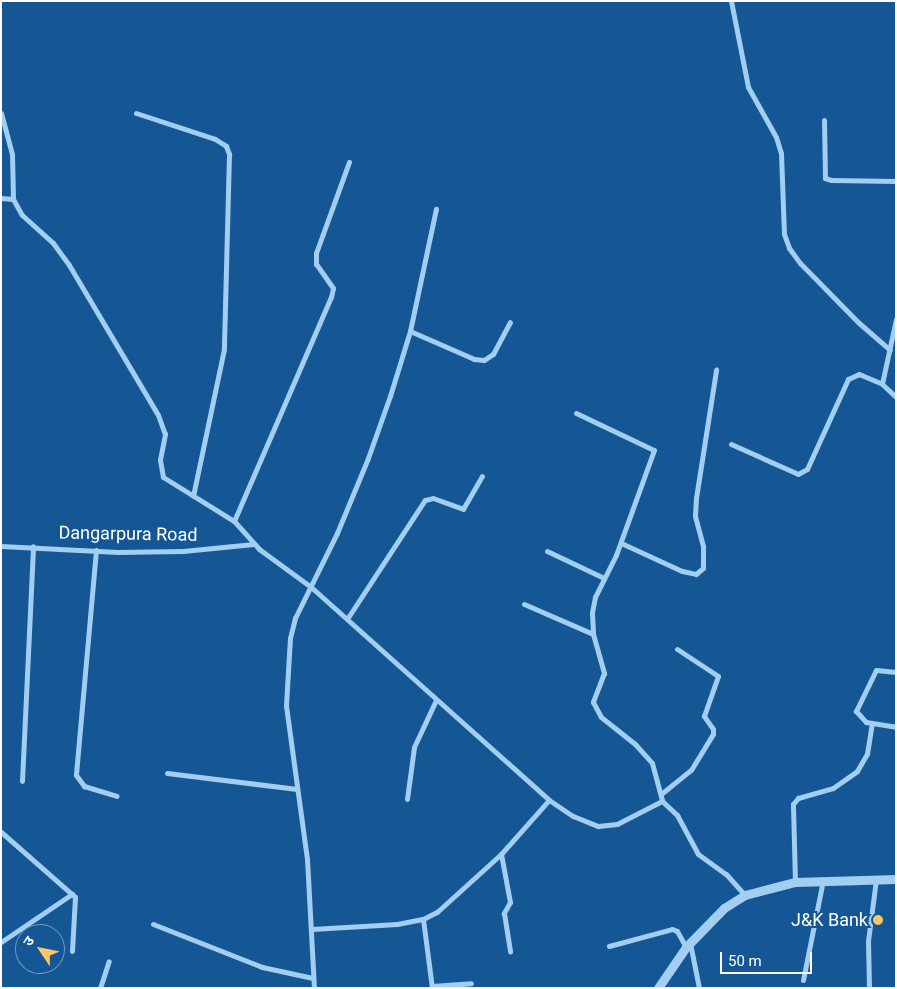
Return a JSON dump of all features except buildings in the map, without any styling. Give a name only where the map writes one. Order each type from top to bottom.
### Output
[{"type":"street","points":[[731,1],[748,87],[776,137],[781,153],[784,234],[789,248],[800,263],[859,323],[890,350]]},
{"type":"street","points":[[1,113],[12,154],[13,198],[22,215],[53,244],[68,265],[158,415],[164,434],[160,460],[163,477],[234,521],[254,544],[311,587],[549,800],[573,816],[598,826],[617,824],[662,801]]},
{"type":"street","points":[[136,113],[215,139],[226,146],[229,154],[224,349],[193,496]]},
{"type":"street","points":[[824,120],[825,178],[832,180],[896,181]]},
{"type":"street","points":[[234,521],[331,297],[333,288],[316,264],[316,253],[349,162]]},
{"type":"street","points":[[1,198],[13,198]]},
{"type":"street","points":[[314,988],[312,929],[286,705],[286,662],[295,618],[311,587],[368,458],[410,331],[436,208]]},
{"type":"street","points":[[882,384],[896,319]]},
{"type":"street","points":[[410,331],[474,359],[484,360],[493,354],[510,322]]},
{"type":"street","points":[[621,543],[682,571],[696,574],[703,568],[704,546],[695,516],[696,498],[716,370]]},
{"type":"street","points":[[731,444],[794,474],[803,472],[848,379],[860,374],[882,384],[896,397]]},
{"type":"street","points":[[576,413],[654,450],[621,543],[604,578],[592,613],[593,634],[604,673],[593,702],[594,709],[645,753],[652,763],[662,801],[677,815],[698,854],[726,874],[746,895]]},
{"type":"street","points":[[347,619],[425,500],[433,498],[464,509],[482,476]]},
{"type":"street","name":"Dangarpura Road","points":[[1,546],[183,551],[254,544]]},
{"type":"street","points":[[22,781],[32,546]]},
{"type":"street","points":[[96,550],[76,775],[84,786],[116,796]]},
{"type":"street","points":[[547,551],[604,578]]},
{"type":"street","points":[[524,604],[593,634]]},
{"type":"street","points":[[661,794],[691,770],[713,734],[713,729],[704,716],[718,676],[677,649]]},
{"type":"street","points":[[896,672],[876,670],[858,706],[858,716],[872,724],[896,727]]},
{"type":"street","points":[[407,799],[414,746],[436,700]]},
{"type":"street","points":[[795,882],[793,804],[798,798],[833,788],[857,772],[867,754],[872,724]]},
{"type":"street","points":[[167,773],[297,789]]},
{"type":"street","points":[[312,929],[397,924],[423,919],[437,912],[502,854],[549,800]]},
{"type":"street","points":[[1,832],[72,894],[76,908],[72,951]]},
{"type":"street","points":[[502,854],[510,902],[504,913],[510,952]]},
{"type":"street","points":[[869,988],[868,941],[876,879]]},
{"type":"street","points":[[658,988],[688,945],[724,908],[746,895],[795,882],[896,879]]},
{"type":"street","points":[[803,980],[823,880]]},
{"type":"street","points":[[1,942],[72,894]]},
{"type":"street","points":[[423,919],[432,987],[471,983]]},
{"type":"street","points":[[153,924],[262,967],[313,978]]},
{"type":"street","points":[[609,946],[672,929],[677,931],[688,945],[700,988]]},
{"type":"street","points":[[100,988],[109,961]]},
{"type":"place","name":"J&K Bank","points":[[878,920]]}]
